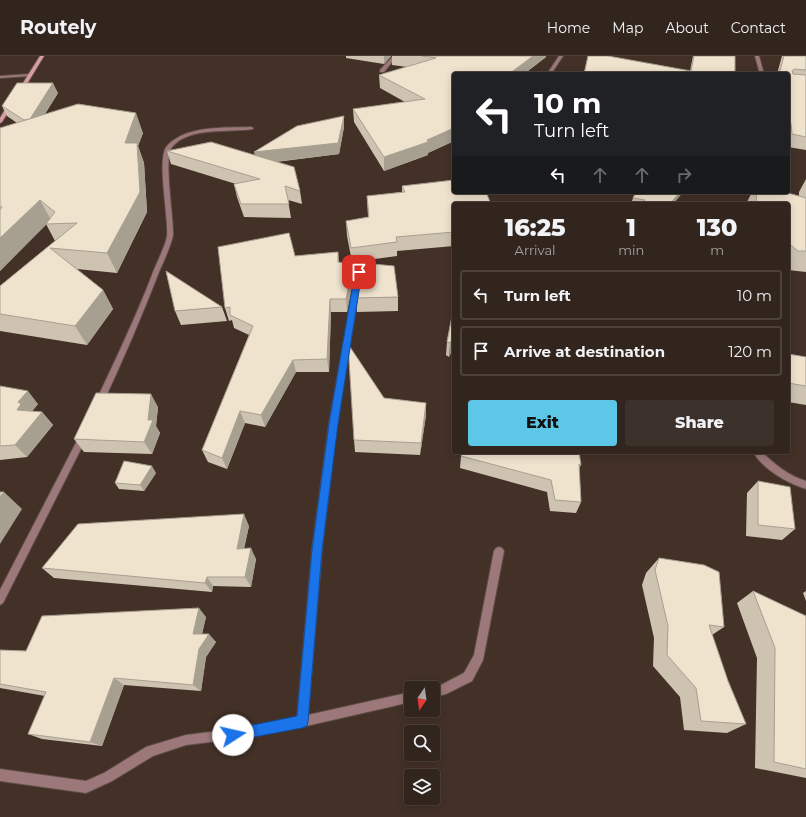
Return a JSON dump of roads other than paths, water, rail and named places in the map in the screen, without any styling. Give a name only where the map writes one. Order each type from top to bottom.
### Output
[{"type":"street","points":[[17,95],[42,56]]},
{"type":"street","points":[[382,71],[395,56]]},
{"type":"street","points":[[550,72],[561,56]]},
{"type":"street","points":[[757,56],[761,72]]},
{"type":"street","points":[[0,76],[29,75]]},
{"type":"street","points":[[0,122],[12,102]]},
{"type":"street","points":[[96,411],[138,319],[170,236],[166,179],[167,152],[169,147],[180,138],[194,132],[251,128]]},
{"type":"street","points":[[302,722],[317,550],[333,424],[359,272]]},
{"type":"street","points":[[0,600],[89,425]]},
{"type":"street","points":[[759,454],[777,470],[794,482],[806,485]]},
{"type":"street","points":[[440,690],[468,677],[479,656],[499,552]]},
{"type":"street","points":[[0,775],[86,787],[108,777],[150,751],[186,740],[243,733],[302,722],[404,699]]}]
